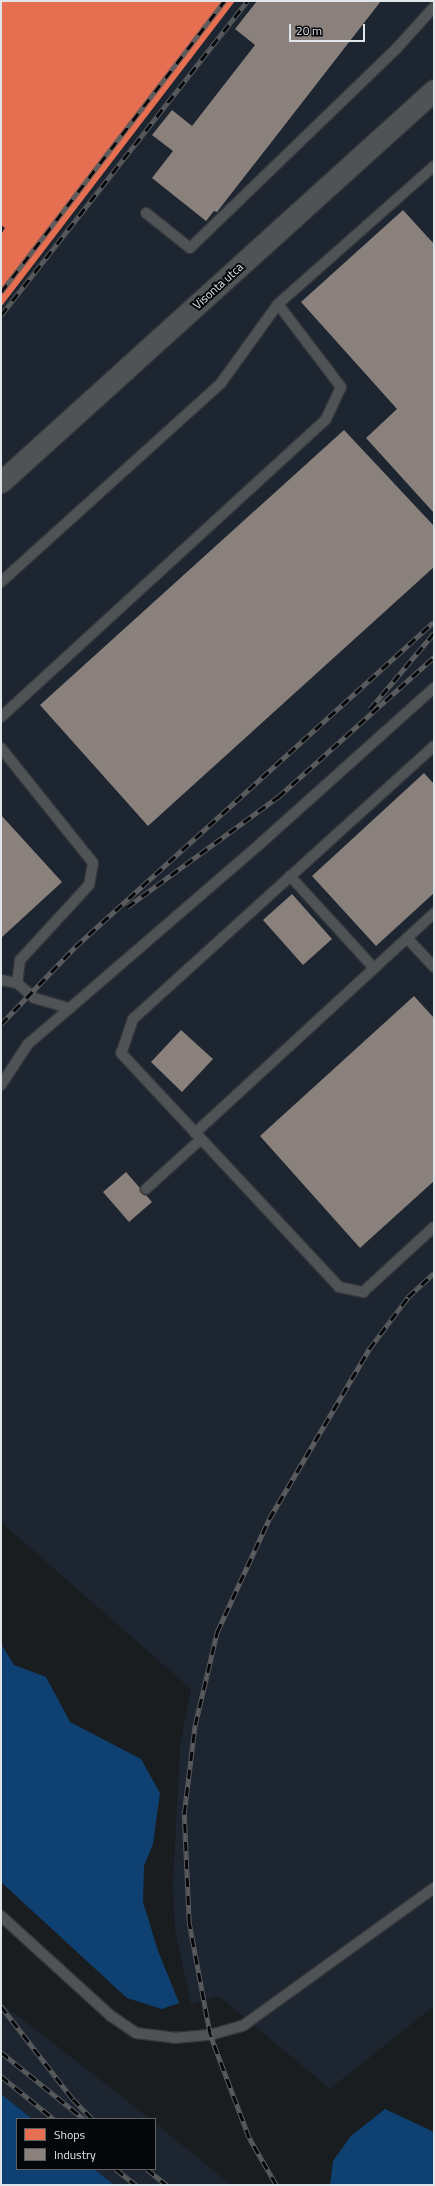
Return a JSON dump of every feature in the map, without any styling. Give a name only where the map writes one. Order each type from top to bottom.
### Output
[{"type":"street","name":"Visonta utca","points":[[1,482],[434,90]]},
{"type":"lane","points":[[146,213],[190,248],[397,48],[434,8]]},
{"type":"lane","points":[[1,582],[221,383],[278,304],[434,166]]},
{"type":"lane","points":[[1,717],[326,419],[341,387],[278,304]]},
{"type":"lane","points":[[1,1085],[28,1044],[260,844],[434,688]]},
{"type":"lane","points":[[1,748],[93,863],[89,885],[20,960],[17,983]]},
{"type":"lane","points":[[433,750],[290,876],[133,1019],[121,1053],[339,1287],[363,1292],[434,1227]]},
{"type":"lane","points":[[290,876],[374,968]]},
{"type":"lane","points":[[146,1189],[198,1136],[374,968],[434,913]]},
{"type":"lane","points":[[407,938],[434,967]]},
{"type":"lane","points":[[1,980],[17,983],[34,998],[70,1008]]},
{"type":"lane","points":[[1,1916],[111,2016],[136,2033],[174,2038],[210,2035],[244,2025],[434,1888]]},
{"type":"shaded area","points":[[1,1],[434,1],[434,2006],[330,2089],[219,1996],[191,2004],[175,1930],[173,1886],[180,1746],[191,1689],[1,1522]]},
{"type":"shaded area","points":[[1,1644],[14,1665],[46,1677],[70,1722],[141,1759],[160,1793],[153,1844],[144,1866],[143,1902],[158,1951],[179,2003],[162,2009],[127,1998],[1,1882]]},
{"type":"shaded area","points":[[1,2003],[149,2118],[31,2118],[1,2094]]},
{"type":"shaded area","points":[[1,2094],[31,2118],[16,2118],[16,2170],[95,2170],[114,2185],[1,2185]]},
{"type":"shaded area","points":[[385,2109],[434,2132],[434,2185],[330,2185],[333,2161],[351,2136]]},
{"type":"shaded area","points":[[156,2124],[231,2185],[114,2185],[95,2170],[156,2170]]},
{"type":"building: Shops","points":[[1,1],[235,1],[1,307],[1,234],[5,228],[1,225]]},
{"type":"building: Industry","points":[[257,1],[381,1],[217,212],[214,211],[206,221],[152,178],[173,151],[152,135],[172,110],[192,126],[255,45],[235,29]]},
{"type":"building: Industry","points":[[403,210],[434,244],[434,513],[366,438],[397,409],[301,302]]},
{"type":"building: Industry","points":[[344,430],[434,526],[434,567],[148,826],[40,705]]},
{"type":"building: Industry","points":[[424,773],[434,784],[434,893],[376,946],[312,876]]},
{"type":"building: Industry","points":[[1,815],[62,882],[1,938]]},
{"type":"building: Industry","points":[[292,894],[332,939],[303,965],[263,920]]},
{"type":"building: Industry","points":[[414,996],[434,1018],[434,1181],[360,1248],[260,1136]]},
{"type":"building: Industry","points":[[181,1030],[213,1059],[182,1092],[151,1062]]},
{"type":"building: Industry","points":[[126,1172],[152,1202],[129,1222],[103,1192]]},
{"type":"railway","points":[[1,292],[224,1]]},
{"type":"railway","points":[[1,315],[247,1]]},
{"type":"railway","points":[[1,1024],[75,947],[434,622]]},
{"type":"railway","points":[[370,709],[434,633]]},
{"type":"railway","points":[[127,907],[278,797],[434,657]]},
{"type":"railway","points":[[276,2185],[249,2138],[210,2035],[189,1923],[184,1814],[195,1725],[217,1632],[269,1519],[369,1349],[408,1297],[434,1273]]},
{"type":"railway","points":[[1,2006],[73,2099],[91,2118]]},
{"type":"railway","points":[[1,2052],[83,2118]]},
{"type":"railway","points":[[1,2076],[53,2118]]},
{"type":"railway","points":[[117,2170],[136,2185]]},
{"type":"railway","points":[[148,2170],[167,2185]]}]
